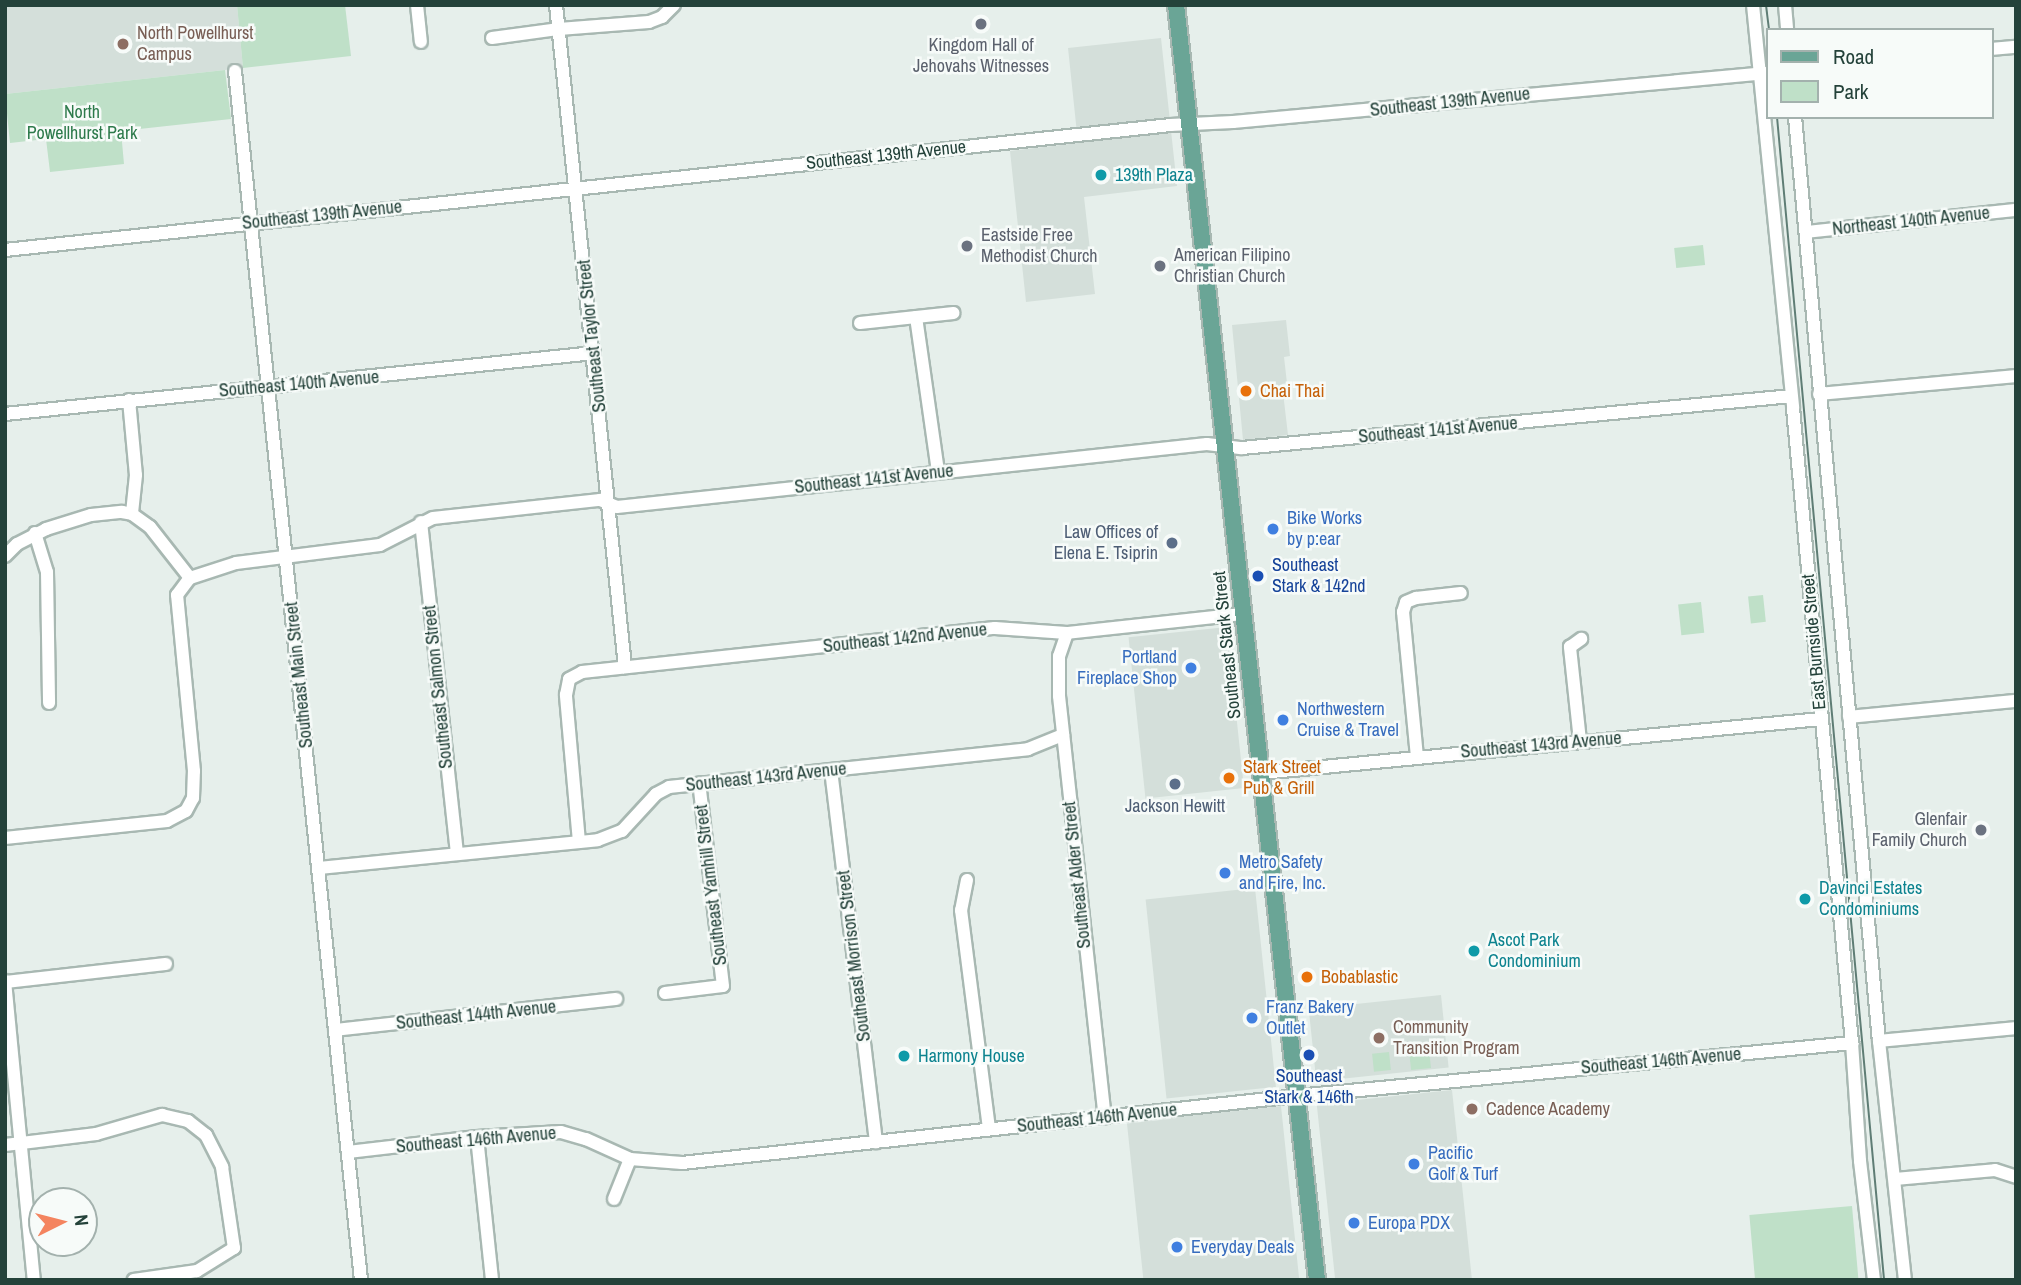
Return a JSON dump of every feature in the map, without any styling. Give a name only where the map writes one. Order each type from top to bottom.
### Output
[{"type":"main road","name":"Southeast Stark Street","points":[[1176,5],[1317,1280]]},
{"type":"street","points":[[417,5],[421,42]]},
{"type":"street","name":"Southeast Taylor Street","points":[[556,5],[625,667]]},
{"type":"street","points":[[492,38],[559,29],[649,22],[662,17],[674,5]]},
{"type":"street","name":"East Burnside Street","points":[[1752,5],[1766,106]]},
{"type":"street","points":[[1785,5],[1787,28]]},
{"type":"street","points":[[1993,50],[2016,47]]},
{"type":"street","name":"Southeast Main Street","points":[[235,71],[361,1280]]},
{"type":"street","name":"Southeast 139th Avenue","points":[[5,250],[576,187],[1189,124],[1763,73]]},
{"type":"street","name":"East Burnside Street","points":[[1767,119],[1852,1043],[1860,1161],[1874,1280]]},
{"type":"street","name":"East Burnside Street","points":[[1795,119],[1879,1041],[1905,1280]]},
{"type":"street","name":"Northeast 140th Avenue","points":[[1806,232],[2016,210]]},
{"type":"street","points":[[860,323],[953,313]]},
{"type":"street","points":[[916,317],[938,472]]},
{"type":"street","name":"Southeast 140th Avenue","points":[[5,414],[594,353]]},
{"type":"street","points":[[1819,394],[2016,376]]},
{"type":"street","name":"Southeast 141st Avenue","points":[[190,578],[236,563],[380,545],[433,518],[600,500],[609,504],[631,505],[1207,444],[1242,448],[1792,396]]},
{"type":"street","points":[[129,400],[136,475],[132,514]]},
{"type":"street","points":[[5,556],[17,544],[35,534],[91,515],[110,512],[132,514],[150,527],[190,578],[177,595],[176,607],[194,790],[191,805],[174,819],[5,838]]},
{"type":"street","name":"Southeast Salmon Street","points":[[421,523],[457,852]]},
{"type":"street","points":[[35,534],[47,572],[49,703]]},
{"type":"street","points":[[1417,757],[1403,612],[1406,602],[1461,593]]},
{"type":"street","name":"Southeast 142nd Avenue","points":[[579,842],[566,695],[569,679],[582,672],[995,628],[1067,633],[1243,614]]},
{"type":"street","name":"Southeast Alder Street","points":[[1067,633],[1057,675],[1105,1117]]},
{"type":"street","points":[[1580,741],[1570,647],[1581,639]]},
{"type":"street","points":[[1849,717],[2016,701]]},
{"type":"street","name":"Southeast 143rd Avenue","points":[[1261,773],[1821,719]]},
{"type":"street","name":"Southeast 143rd Avenue","points":[[319,868],[612,837],[633,821],[656,794],[668,788],[1028,749],[1063,736]]},
{"type":"street","name":"Southeast Morrison Street","points":[[831,769],[876,1142]]},
{"type":"street","name":"Southeast Yamhill Street","points":[[665,993],[723,986],[699,783]]},
{"type":"street","points":[[967,880],[961,910],[989,1129]]},
{"type":"street","points":[[34,1280],[5,981],[166,964]]},
{"type":"street","name":"Southeast 144th Avenue","points":[[335,1030],[617,999]]},
{"type":"street","points":[[1879,1041],[2016,1028]]},
{"type":"street","name":"Southeast 146th Avenue","points":[[348,1152],[477,1137],[561,1132],[586,1139],[630,1159],[682,1163],[1297,1096],[1852,1043]]},
{"type":"street","points":[[5,1145],[96,1134],[162,1115],[188,1121],[206,1135],[222,1167],[234,1248],[197,1271],[167,1278],[134,1280]]},
{"type":"street","points":[[477,1137],[492,1280]]},
{"type":"street","points":[[614,1199],[630,1159]]},
{"type":"street","points":[[1895,1179],[1994,1170],[2016,1177]]},
{"type":"shaded area","name":"North Powellhurst Campus","points":[[5,5],[237,5],[243,68],[5,94]]},
{"type":"shaded area","points":[[1161,38],[1177,186],[1084,197],[1095,294],[1026,302],[1010,151],[1078,143],[1068,48]]},
{"type":"shaded area","points":[[1286,320],[1290,356],[1284,357],[1287,383],[1282,384],[1288,435],[1243,440],[1232,325]]},
{"type":"shaded area","points":[[1227,627],[1244,788],[1145,798],[1129,637]]},
{"type":"shaded area","points":[[1255,888],[1276,1087],[1167,1098],[1146,899]]},
{"type":"shaded area","name":"Community Transition Program","points":[[1441,995],[1449,1068],[1316,1082],[1309,1009]]},
{"type":"shaded area","points":[[1452,1090],[1472,1280],[1335,1280],[1317,1104]]},
{"type":"shaded area","points":[[1281,1106],[1299,1280],[1143,1280],[1127,1122]]},
{"type":"green space","points":[[237,5],[345,5],[351,56],[243,68]]},
{"type":"green space","name":"North Powellhurst Park","points":[[225,70],[231,119],[121,131],[124,164],[50,172],[46,139],[10,143],[5,94]]},
{"type":"green space","points":[[1703,245],[1705,265],[1676,268],[1674,248]]},
{"type":"green space","points":[[1763,595],[1766,622],[1751,623],[1748,597]]},
{"type":"green space","points":[[1701,602],[1704,633],[1681,635],[1678,604]]},
{"type":"green space","points":[[1429,1049],[1431,1068],[1411,1070],[1409,1051]]},
{"type":"green space","points":[[1389,1052],[1391,1070],[1374,1072],[1372,1054]]},
{"type":"green space","points":[[1852,1206],[1858,1280],[1755,1280],[1749,1215]]},
{"type":"tram line","points":[[1766,5],[1769,28]]},
{"type":"tram line","points":[[1777,119],[1884,1280]]},
{"type":"place","name":"Kingdom Hall of Jehovahs Witnesses","points":[[981,24]]},
{"type":"place","name":"North Powellhurst Campus","points":[[123,44]]},
{"type":"place","name":"139th Plaza","points":[[1101,175]]},
{"type":"place","name":"Eastside Free Methodist Church","points":[[967,246]]},
{"type":"place","name":"American Filipino Christian Church","points":[[1160,266]]},
{"type":"place","name":"Chai Thai","points":[[1246,391]]},
{"type":"place","name":"Bike Works by p:ear","points":[[1273,529]]},
{"type":"place","name":"Law Offices of Elena E. Tsiprin","points":[[1172,543]]},
{"type":"place","name":"Southeast Stark & 142nd","points":[[1258,576]]},
{"type":"place","name":"Portland Fireplace Shop","points":[[1191,668]]},
{"type":"place","name":"Northwestern Cruise & Travel","points":[[1283,720]]},
{"type":"place","name":"Stark Street Pub & Grill","points":[[1229,778]]},
{"type":"place","name":"Jackson Hewitt","points":[[1175,784]]},
{"type":"place","name":"Glenfair Family Church","points":[[1981,830]]},
{"type":"place","name":"Metro Safety and Fire, Inc.","points":[[1225,873]]},
{"type":"place","name":"Davinci Estates Condominiums","points":[[1805,899]]},
{"type":"place","name":"Ascot Park Condominium","points":[[1474,951]]},
{"type":"place","name":"Bobablastic","points":[[1307,977]]},
{"type":"place","name":"Franz Bakery Outlet","points":[[1252,1018]]},
{"type":"place","name":"Community Transition Program","points":[[1379,1038]]},
{"type":"place","name":"Southeast Stark & 146th","points":[[1309,1055]]},
{"type":"place","name":"Harmony House","points":[[904,1056]]},
{"type":"place","name":"Cadence Academy","points":[[1472,1109]]},
{"type":"place","name":"Pacific Golf & Turf","points":[[1414,1164]]},
{"type":"place","name":"Europa PDX","points":[[1354,1223]]},
{"type":"place","name":"Everyday Deals","points":[[1177,1247]]}]
